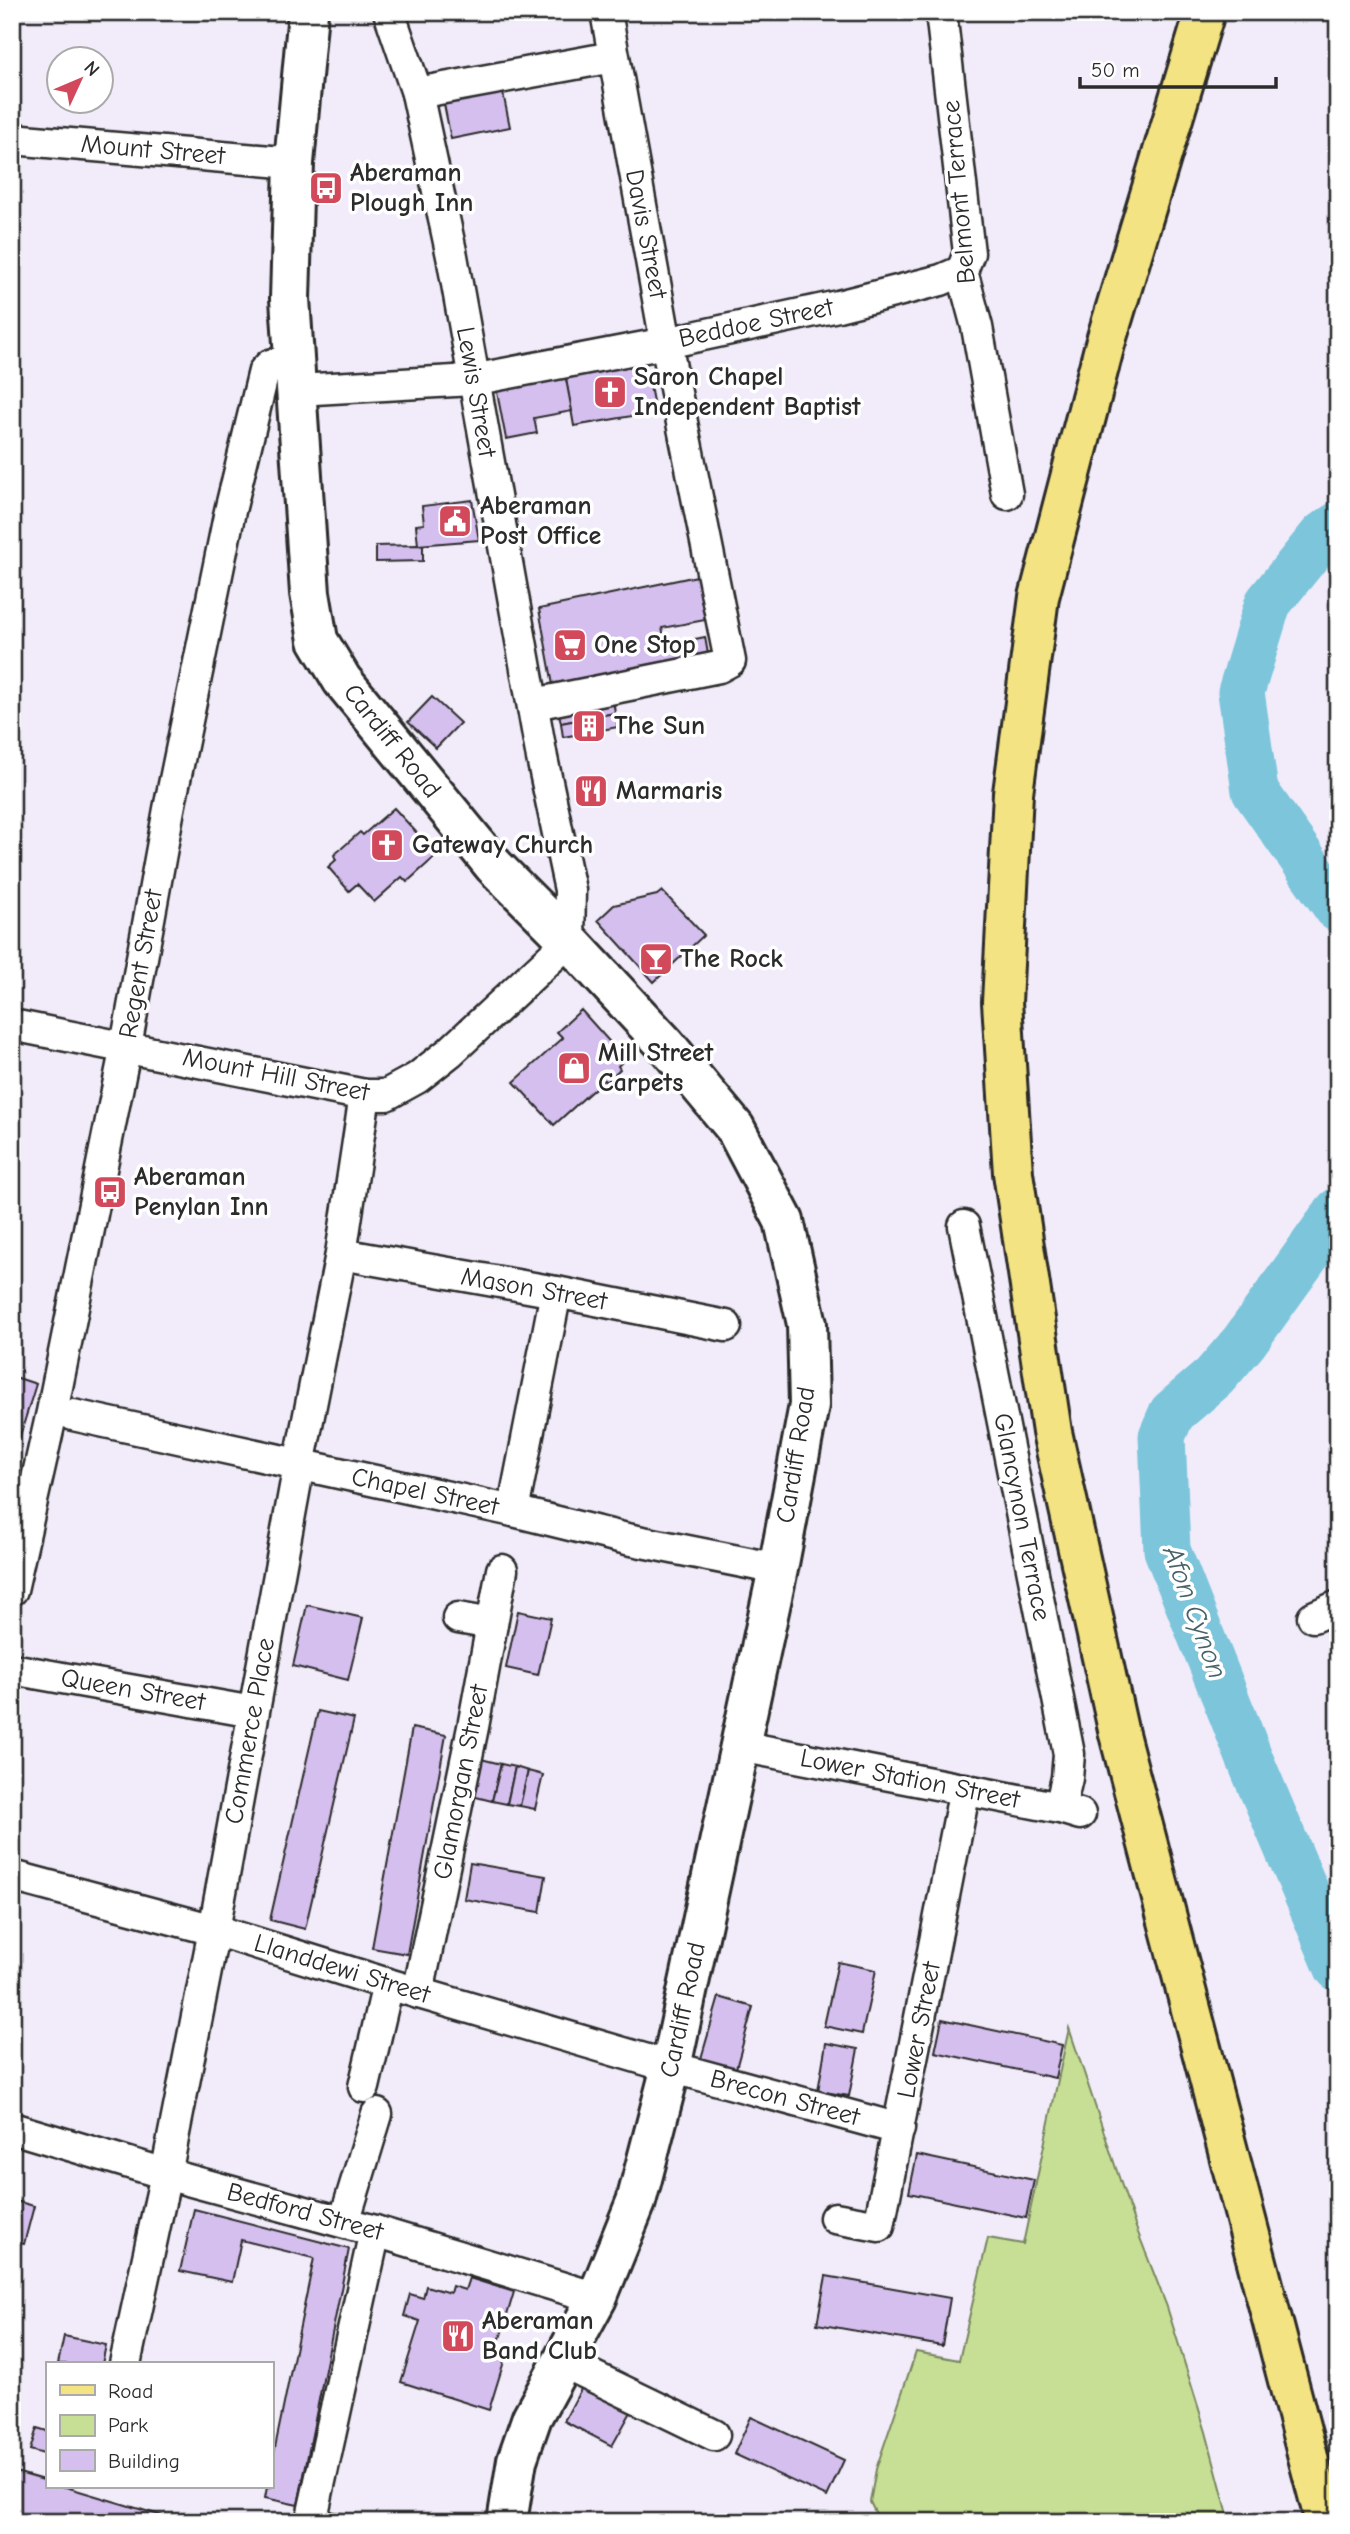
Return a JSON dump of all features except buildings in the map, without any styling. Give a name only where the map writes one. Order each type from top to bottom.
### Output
[{"type":"main road","name":"Cardiff Road","points":[[307,12],[294,163],[290,299],[310,593],[318,640],[342,680],[494,866],[569,941],[666,1045],[735,1128],[784,1221],[807,1324],[810,1405],[778,1569],[671,2067],[636,2202],[597,2298],[532,2417],[517,2460],[507,2522]]},
{"type":"main road","points":[[1205,12],[1105,344],[1039,597],[1013,793],[1002,1002],[1013,1173],[1052,1432],[1119,1734],[1325,2522]]},
{"type":"street","name":"Lewis Street","points":[[389,12],[417,93],[452,256],[472,380],[542,758],[570,890],[569,941]]},
{"type":"street","name":"Davis Street","points":[[534,704],[719,667],[730,661],[666,343],[606,12]]},
{"type":"street","name":"Belmont Terrace","points":[[941,12],[969,253],[962,271],[977,327],[1007,494]]},
{"type":"street","points":[[417,93],[613,57]]},
{"type":"street","name":"Mount Street","points":[[12,139],[294,163]]},
{"type":"street","name":"Beddoe Street","points":[[296,375],[472,380],[666,343],[838,306],[941,280],[962,271]]},
{"type":"street","name":"Regent Street","points":[[12,1590],[52,1412],[126,1046],[169,809],[230,511],[264,371],[270,365],[296,375]]},
{"type":"street","name":"Mount Hill Street","points":[[12,1025],[365,1095],[386,1095],[450,1052],[569,941]]},
{"type":"street","name":"Commerce Place","points":[[125,2362],[214,1930],[299,1465],[341,1254],[365,1095]]},
{"type":"street","name":"Glancynon Terrace","points":[[964,1226],[1069,1754],[1067,1778],[1070,1811]]},
{"type":"street","name":"Mason Street","points":[[341,1254],[556,1292],[726,1326]]},
{"type":"street","points":[[513,1511],[556,1292]]},
{"type":"street","name":"Chapel Street","points":[[73,1415],[513,1511],[627,1539],[778,1569]]},
{"type":"street","name":"Glamorgan Street","points":[[418,1993],[502,1570]]},
{"type":"street","points":[[458,1618],[492,1624]]},
{"type":"street","name":"Queen Street","points":[[12,1669],[253,1712]]},
{"type":"street","name":"Lower Station Street","points":[[740,1746],[1070,1811]]},
{"type":"street","name":"Lower Street","points":[[835,2218],[879,2226],[965,1789]]},
{"type":"street","name":"Llanddewi Street","points":[[12,1876],[214,1930],[671,2067]]},
{"type":"street","points":[[364,2087],[388,1984]]},
{"type":"street","name":"Brecon Street","points":[[671,2067],[899,2129]]},
{"type":"street","points":[[344,2222],[377,2114]]},
{"type":"street","name":"Bedford Street","points":[[12,2128],[166,2174],[375,2231],[597,2298]]},
{"type":"street","points":[[311,2522],[375,2231]]},
{"type":"street","points":[[561,2361],[714,2435]]},
{"type":"green space","points":[[1069,2028],[1135,2225],[1167,2307],[1206,2432],[1230,2522],[880,2522],[870,2502],[876,2469],[916,2352],[959,2360],[988,2238],[1023,2244]]},
{"type":"waterway","name":"Afon Cynon","points":[[1338,525],[1323,535],[1268,603],[1241,692],[1255,791],[1338,909]]},
{"type":"waterway","name":"Afon Cynon","points":[[1338,1211],[1244,1342],[1214,1377],[1172,1413],[1162,1436],[1167,1550],[1253,1767],[1338,1968]]},
{"type":"place","name":"Aberaman Plough Inn","points":[[326,188]]},
{"type":"place","name":"Saron Chapel Independent Baptist","points":[[610,392]]},
{"type":"place","name":"Aberaman Post Office","points":[[455,521]]},
{"type":"place","name":"One Stop","points":[[570,645]]},
{"type":"place","name":"The Sun","points":[[589,726]]},
{"type":"place","name":"Marmaris","points":[[591,791]]},
{"type":"place","name":"Gateway Church","points":[[387,845]]},
{"type":"place","name":"The Rock","points":[[656,959]]},
{"type":"place","name":"Mill Street Carpets","points":[[574,1068]]},
{"type":"place","name":"Aberaman Penylan Inn","points":[[110,1192]]},
{"type":"place","name":"Aberaman Band Club","points":[[458,2336]]}]
